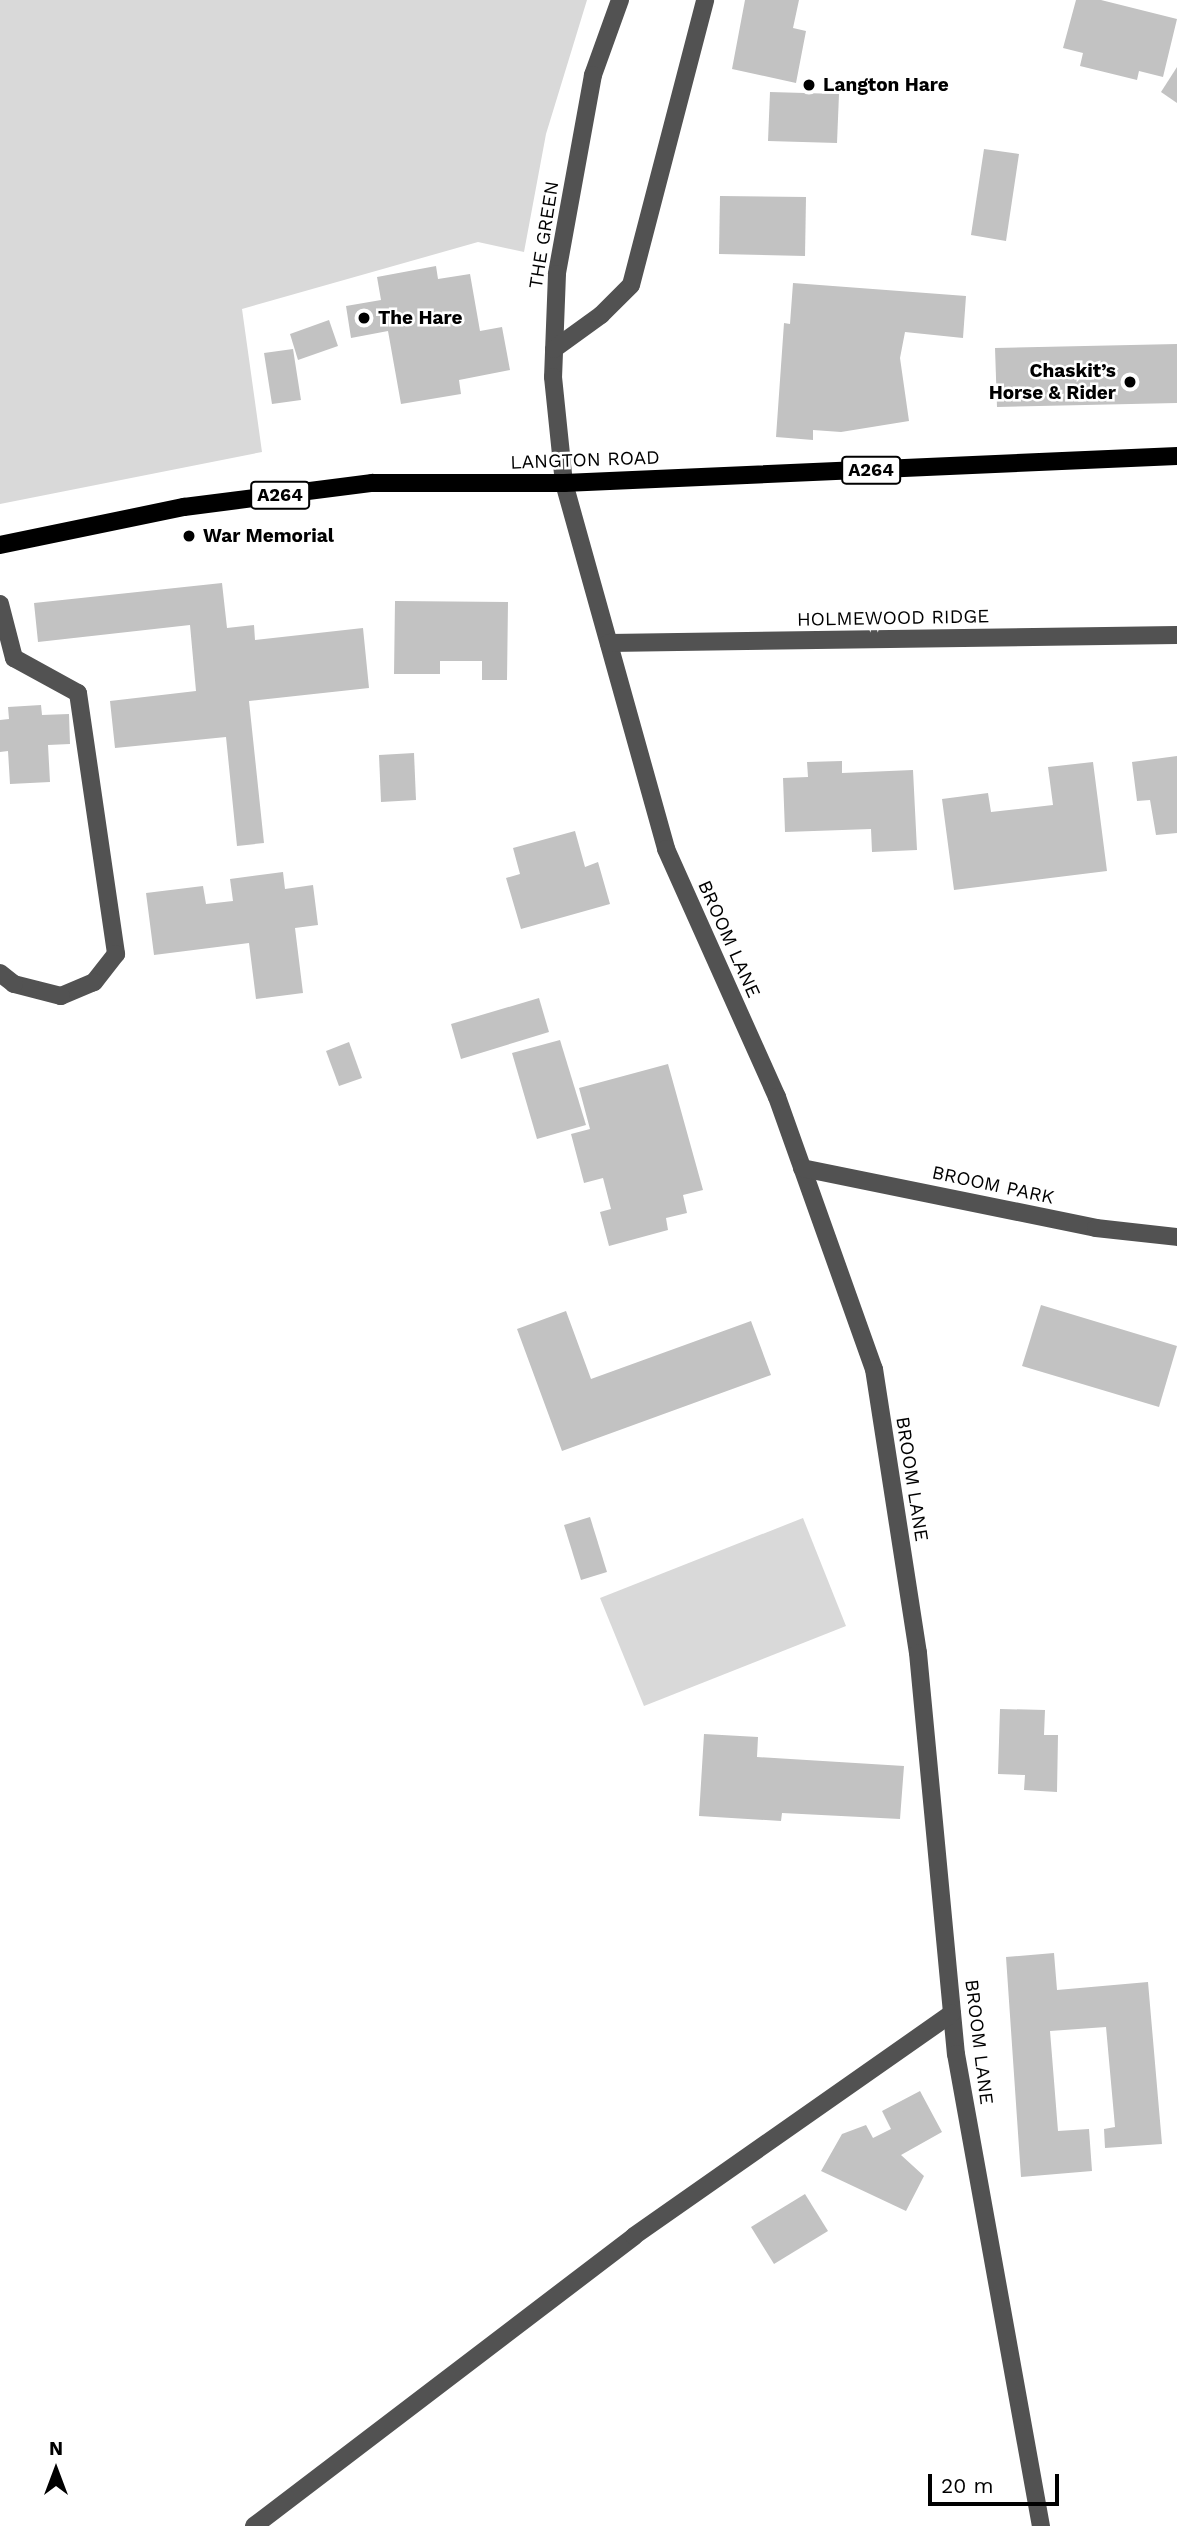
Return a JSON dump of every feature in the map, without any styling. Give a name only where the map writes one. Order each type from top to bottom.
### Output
[{"type":"main road","name":"LANGTON ROAD","points":[[0,545],[184,507],[372,484],[564,483],[1177,456]]},
{"type":"street","name":"THE GREEN","points":[[564,483],[554,349],[557,274],[593,75],[620,0]]},
{"type":"street","points":[[554,349],[601,315],[631,285],[705,0]]},
{"type":"street","name":"BROOM LANE","points":[[564,483],[666,849],[777,1097],[874,1369],[918,1653],[956,2054],[1041,2526]]},
{"type":"street","points":[[0,604],[14,658],[78,693],[116,954],[94,982],[61,996],[14,984],[0,973]]},
{"type":"street","name":"HOLMEWOOD RIDGE","points":[[609,643],[1177,635]]},
{"type":"street","name":"BROOM PARK","points":[[802,1168],[1096,1228],[1177,1237]]},
{"type":"street","points":[[254,2526],[634,2236],[952,2013]]},
{"type":"shaded area","points":[[0,0],[587,0],[546,134],[524,252],[478,242],[242,309],[262,452],[0,504]]},
{"type":"shaded area","points":[[803,1518],[846,1626],[644,1706],[600,1598]]},
{"type":"building","points":[[745,0],[799,0],[793,28],[806,31],[796,83],[732,69]]},
{"type":"building","points":[[1076,0],[1101,0],[1177,19],[1163,77],[1139,71],[1137,80],[1080,66],[1083,53],[1063,48]]},
{"type":"building","points":[[1177,67],[1177,103],[1161,92]]},
{"type":"building","points":[[770,92],[839,94],[837,143],[768,141]]},
{"type":"building","points":[[984,149],[1019,154],[1006,241],[971,235]]},
{"type":"building","points":[[720,196],[806,197],[805,256],[719,254]]},
{"type":"building","points":[[436,266],[438,279],[470,274],[480,331],[502,327],[510,370],[459,380],[461,394],[401,404],[388,331],[351,338],[346,306],[381,300],[377,277]]},
{"type":"building","points":[[793,283],[966,296],[963,338],[905,332],[900,358],[909,421],[841,432],[813,430],[813,440],[776,437],[784,323],[790,324]]},
{"type":"building","points":[[329,320],[338,346],[298,360],[290,334]]},
{"type":"building","points":[[1177,344],[1177,403],[997,407],[995,348]]},
{"type":"building","points":[[293,349],[301,400],[272,404],[264,353]]},
{"type":"building","points":[[222,583],[227,628],[254,625],[255,640],[363,628],[369,688],[249,701],[264,843],[237,846],[226,737],[115,748],[110,701],[196,691],[190,625],[38,642],[34,603]]},
{"type":"building","points":[[395,601],[508,602],[507,680],[482,680],[482,661],[440,661],[440,674],[394,674]]},
{"type":"building","points":[[41,705],[42,715],[69,714],[70,744],[48,745],[50,782],[10,784],[8,751],[0,752],[0,720],[9,719],[8,707]]},
{"type":"building","points":[[414,753],[416,800],[381,802],[379,755]]},
{"type":"building","points":[[1177,756],[1177,833],[1156,835],[1150,800],[1137,801],[1132,762]]},
{"type":"building","points":[[842,761],[842,773],[913,770],[917,850],[872,852],[871,829],[785,832],[783,778],[808,777],[807,762]]},
{"type":"building","points":[[1093,762],[1107,871],[954,890],[942,799],[988,793],[991,812],[1053,805],[1048,767]]},
{"type":"building","points":[[575,831],[585,867],[598,862],[610,904],[521,929],[506,878],[520,874],[513,848]]},
{"type":"building","points":[[283,872],[285,889],[313,885],[318,925],[295,928],[303,993],[256,999],[249,943],[154,955],[146,893],[203,886],[206,904],[233,901],[230,879]]},
{"type":"building","points":[[539,998],[549,1032],[461,1059],[451,1024]]},
{"type":"building","points":[[560,1040],[586,1125],[537,1139],[512,1053]]},
{"type":"building","points":[[349,1042],[362,1078],[339,1086],[326,1051]]},
{"type":"building","points":[[668,1064],[703,1190],[683,1195],[687,1213],[666,1218],[668,1230],[609,1246],[600,1212],[611,1209],[603,1178],[584,1183],[571,1134],[590,1129],[579,1088]]},
{"type":"building","points":[[1041,1305],[1177,1346],[1159,1407],[1022,1366]]},
{"type":"building","points":[[566,1311],[591,1379],[751,1321],[771,1375],[562,1451],[517,1329]]},
{"type":"building","points":[[590,1517],[607,1572],[581,1580],[564,1525]]},
{"type":"building","points":[[1000,1709],[1045,1710],[1044,1735],[1058,1735],[1057,1792],[1024,1790],[1025,1775],[998,1774]]},
{"type":"building","points":[[704,1734],[758,1737],[757,1757],[904,1766],[900,1819],[782,1813],[781,1821],[699,1816]]},
{"type":"building","points":[[1054,1953],[1057,1990],[1148,1982],[1162,2144],[1105,2148],[1104,2129],[1115,2127],[1106,2027],[1050,2031],[1058,2131],[1089,2129],[1092,2171],[1021,2177],[1006,1957]]},
{"type":"building","points":[[920,2091],[942,2132],[901,2155],[924,2176],[906,2211],[821,2171],[842,2134],[866,2125],[873,2138],[891,2129],[882,2111]]},
{"type":"building","points":[[805,2194],[828,2231],[774,2264],[751,2227]]},
{"type":"place","name":"Langton Hare","points":[[809,85]]},
{"type":"place","name":"The Hare","points":[[364,318]]},
{"type":"place","name":"Chaskit’s Horse & Rider","points":[[1130,382]]},
{"type":"place","name":"War Memorial","points":[[189,536]]}]
